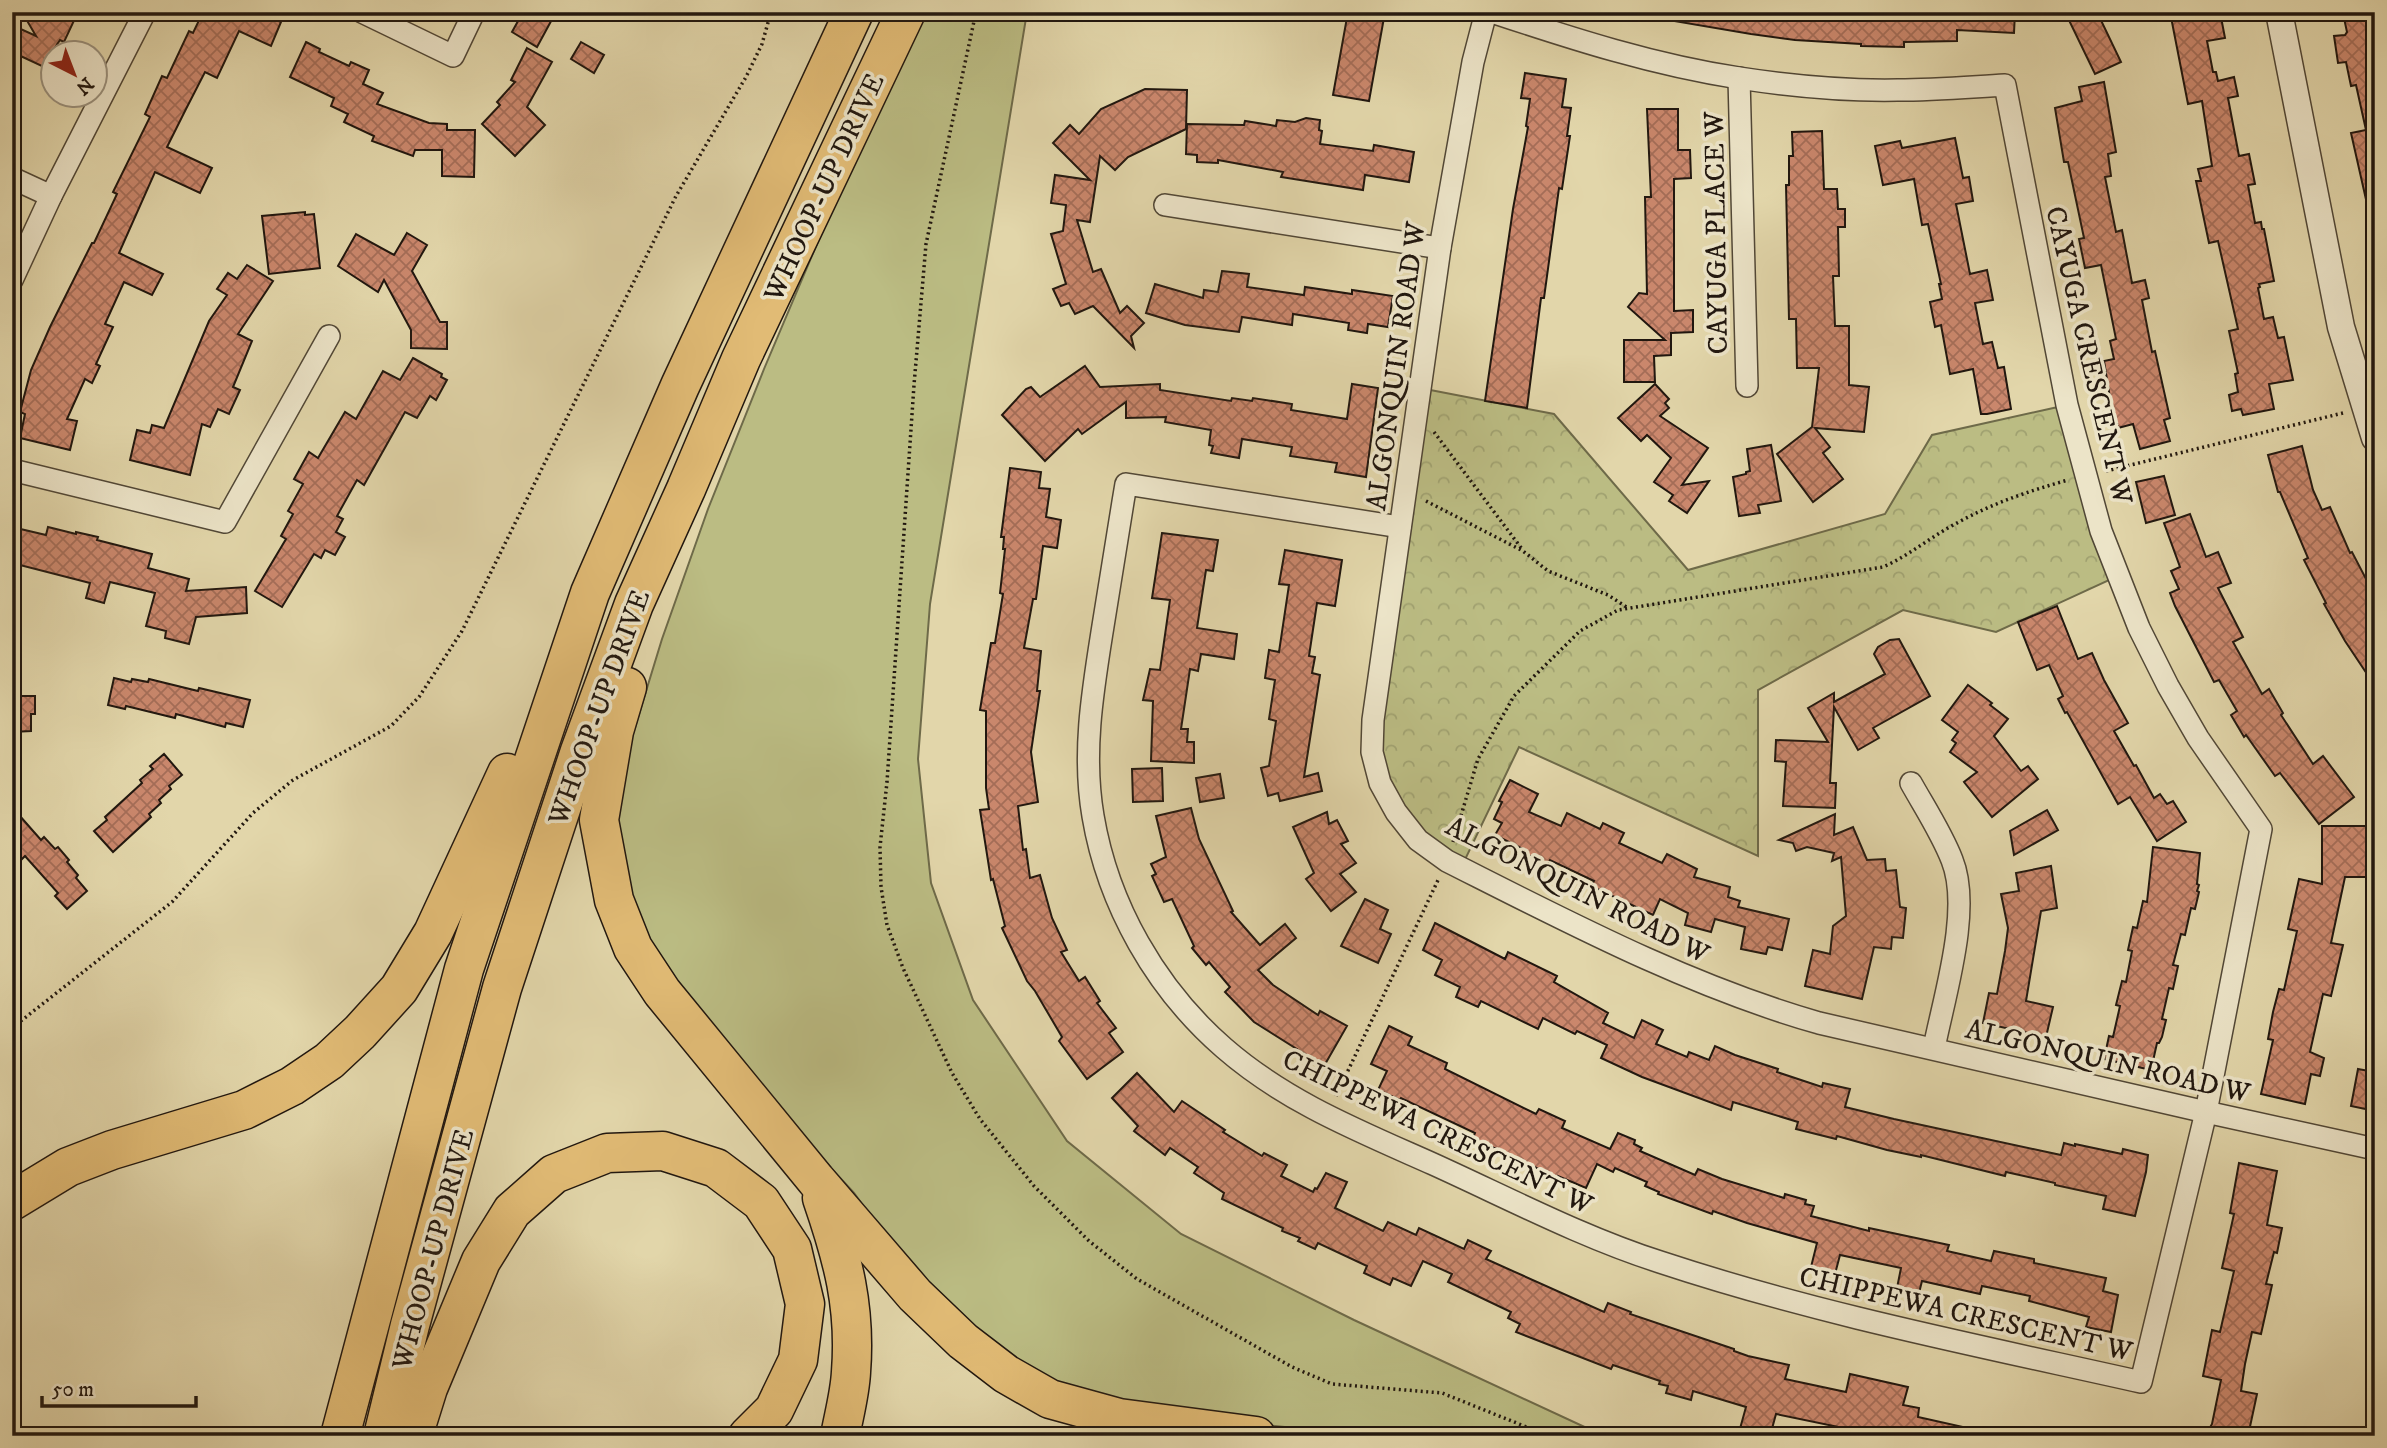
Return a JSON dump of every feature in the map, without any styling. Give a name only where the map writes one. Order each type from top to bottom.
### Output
[{"type":"highway","name":"WHOOP-UP DRIVE","points":[[340,1436],[464,969],[590,593],[680,386],[854,12]]},
{"type":"highway","name":"WHOOP-UP DRIVE","points":[[383,1436],[410,1325],[502,988],[556,823],[634,604],[741,359],[906,12]]},
{"type":"highway","points":[[741,359],[632,670],[614,731],[599,820],[614,900],[633,948],[662,992],[816,1180],[915,1295],[963,1341],[1006,1374],[1050,1399],[1119,1418],[1255,1436]]},
{"type":"highway","points":[[12,1201],[68,1167],[112,1150],[244,1110],[292,1086],[320,1068],[360,1032],[399,989],[433,933],[590,593]]},
{"type":"highway","points":[[413,1436],[428,1388],[471,1283],[481,1261],[512,1211],[554,1174],[607,1153],[663,1151],[716,1168],[739,1185],[761,1202],[792,1249],[804,1304],[799,1360],[774,1410],[748,1436]]},
{"type":"highway","points":[[816,1180],[842,1255],[852,1312],[851,1373],[840,1436]]},
{"type":"street","points":[[12,280],[51,196],[145,12]]},
{"type":"street","points":[[362,12],[453,56],[474,12]]},
{"type":"street","name":"ALGONQUIN ROAD W","points":[[1486,12],[1473,62],[1440,247],[1373,720],[1372,752],[1380,783],[1396,812],[1418,840],[1447,861],[1660,965],[1767,1008],[1819,1023],[2375,1149]]},
{"type":"street","name":"CAYUGA CRESCENT W","points":[[1492,12],[1590,44],[1670,65],[1739,78],[1828,87],[1896,90],[2005,85],[2050,324],[2085,476],[2101,531],[2139,628],[2162,675],[2198,738],[2261,830],[2206,1112]]},
{"type":"street","points":[[2279,12],[2342,327],[2370,407],[2375,438]]},
{"type":"street","name":"CAYUGA PLACE W","points":[[1739,78],[1747,386]]},
{"type":"street","points":[[12,178],[51,196]]},
{"type":"street","points":[[1165,205],[1440,247]]},
{"type":"street","points":[[12,470],[225,522],[330,336]]},
{"type":"street","name":"CHIPPEWA CRESCENT W","points":[[1400,527],[1126,484],[1089,710],[1087,760],[1093,817],[1124,916],[1149,963],[1183,1008],[1222,1047],[1267,1083],[1327,1116],[1579,1231],[1656,1261],[1819,1309],[2141,1382],[2206,1112]]},
{"type":"street","points":[[1911,783],[1953,862],[1959,894],[1957,930],[1934,1048]]},
{"type":"path","points":[[12,1020],[14,1027],[172,902],[253,813],[273,796],[312,768],[391,726],[425,688],[457,640],[475,606],[676,196],[746,77],[762,44],[771,12]]},
{"type":"path","points":[[976,12],[926,244],[914,385],[887,782],[880,848],[881,887],[887,925],[903,968],[952,1073],[980,1119],[1034,1186],[1089,1241],[1138,1279],[1292,1367],[1332,1384],[1442,1393],[1549,1436]]},
{"type":"path","points":[[1327,1116],[1447,861],[1478,759],[1514,696],[1580,631],[1618,610],[1884,567],[1905,557],[1954,524],[1995,503],[2029,491],[2370,407]]},
{"type":"path","points":[[1417,409],[1523,551]]},
{"type":"path","points":[[1405,491],[1523,551],[1548,571],[1608,595],[1630,608]]},
{"type":"green space","points":[[926,12],[1027,12],[930,604],[918,759],[931,883],[973,1000],[1067,1141],[1181,1234],[1354,1320],[1604,1436],[1374,1436],[1204,1419],[1081,1395],[989,1344],[892,1246],[854,1193],[783,1116],[658,960],[631,904],[616,839],[625,760],[662,639],[708,509],[764,369],[839,192]]},
{"type":"green space","points":[[1420,388],[1554,414],[1688,570],[1885,514],[1932,435],[2067,405],[2118,576],[1996,632],[1903,610],[1758,690],[1758,856],[1519,747],[1461,868],[1396,812],[1373,720]]},
{"type":"building","points":[[22,12],[78,12],[66,38],[38,38],[38,64],[12,52],[12,25],[36,36]]},
{"type":"building","points":[[203,12],[259,12],[281,22],[271,46],[239,31],[217,78],[205,72],[167,147],[212,168],[200,193],[155,172],[119,253],[163,274],[152,295],[124,282],[105,324],[113,327],[96,364],[100,366],[92,383],[85,379],[67,419],[77,421],[70,450],[20,438],[25,414],[20,412],[31,370],[117,194],[113,192],[150,117],[145,114],[162,76],[167,78],[189,31],[193,33]]},
{"type":"building","points":[[523,12],[556,12],[537,47],[512,32]]},
{"type":"building","points":[[1348,12],[1385,12],[1369,101],[1333,95]]},
{"type":"building","points":[[1675,12],[2015,12],[2014,33],[1957,30],[1957,41],[1904,42],[1904,47],[1861,46],[1751,34],[1674,21]]},
{"type":"building","points":[[2065,12],[2097,12],[2121,62],[2095,74]]},
{"type":"building","points":[[2170,12],[2220,12],[2225,38],[2207,41],[2213,72],[2216,72],[2218,81],[2234,77],[2238,96],[2228,98],[2239,156],[2249,154],[2255,184],[2248,185],[2255,223],[2261,222],[2264,229],[2274,281],[2259,284],[2264,319],[2273,317],[2278,338],[2284,337],[2293,380],[2269,384],[2274,409],[2243,415],[2241,409],[2232,411],[2229,395],[2238,392],[2235,374],[2238,373],[2229,331],[2238,329],[2218,241],[2209,243],[2196,181],[2201,181],[2198,169],[2212,166],[2202,101],[2188,104]]},
{"type":"building","points":[[2375,12],[2375,203],[2367,204],[2351,133],[2366,130],[2356,85],[2351,86],[2346,62],[2338,63],[2334,36],[2345,35],[2347,32],[2344,18]]},
{"type":"building","points":[[306,42],[320,49],[319,52],[349,66],[351,62],[369,70],[363,84],[383,93],[377,104],[429,123],[447,124],[447,130],[475,130],[474,177],[442,176],[442,150],[415,150],[413,156],[372,141],[374,136],[344,122],[348,114],[331,106],[334,98],[290,77]]},
{"type":"building","points":[[581,42],[604,55],[594,73],[571,59]]},
{"type":"building","points":[[527,48],[552,62],[527,107],[545,125],[515,156],[482,124],[500,105],[497,102],[515,82],[511,80]]},
{"type":"building","points":[[1525,73],[1566,79],[1562,107],[1571,108],[1567,136],[1570,136],[1562,189],[1559,188],[1544,298],[1541,298],[1527,408],[1485,401],[1513,209],[1528,127],[1530,99],[1521,98]]},
{"type":"building","points":[[2104,82],[2116,152],[2108,154],[2111,176],[2105,177],[2116,232],[2122,230],[2132,283],[2145,280],[2149,298],[2142,300],[2152,352],[2155,351],[2170,418],[2164,420],[2170,441],[2140,449],[2133,424],[2118,428],[2110,398],[2104,361],[2114,359],[2110,341],[2116,339],[2101,265],[2085,268],[2079,239],[2084,238],[2068,162],[2064,162],[2055,108],[2082,101],[2079,87]]},
{"type":"building","points":[[1145,89],[1187,90],[1186,129],[1128,157],[1115,170],[1100,156],[1090,222],[1077,220],[1093,272],[1101,269],[1120,313],[1127,306],[1144,323],[1131,336],[1134,348],[1093,306],[1075,314],[1069,303],[1061,306],[1053,289],[1066,284],[1051,234],[1063,231],[1066,205],[1051,203],[1055,175],[1090,180],[1053,143],[1070,125],[1079,134],[1101,109]]},
{"type":"building","points":[[1647,109],[1678,109],[1678,150],[1690,150],[1691,178],[1674,179],[1674,311],[1693,310],[1693,332],[1671,333],[1671,355],[1654,356],[1655,382],[1624,382],[1624,340],[1665,340],[1628,307],[1639,293],[1647,294],[1645,197],[1651,197]]},
{"type":"building","points":[[1306,118],[1320,120],[1320,144],[1373,151],[1374,145],[1414,152],[1409,182],[1365,175],[1363,190],[1281,177],[1283,172],[1218,160],[1218,163],[1197,162],[1197,155],[1186,154],[1187,124],[1244,125],[1245,121],[1276,126],[1277,120],[1295,122]]},
{"type":"building","points":[[1822,131],[1824,189],[1837,189],[1838,209],[1845,209],[1845,227],[1838,227],[1839,276],[1833,276],[1835,326],[1849,326],[1849,385],[1869,387],[1864,432],[1815,428],[1830,447],[1823,453],[1843,479],[1813,502],[1777,454],[1812,427],[1819,368],[1797,368],[1796,319],[1789,319],[1786,185],[1789,185],[1789,156],[1793,156],[1792,132]]},
{"type":"building","points":[[1955,138],[1963,178],[1969,177],[1973,201],[1956,204],[1970,274],[1987,270],[1993,300],[1975,303],[1983,344],[1992,342],[1998,368],[2004,367],[2011,409],[1987,414],[1981,414],[1973,369],[1950,374],[1941,325],[1935,327],[1930,302],[1942,299],[1941,284],[1928,224],[1922,225],[1914,179],[1883,185],[1875,146],[1900,141],[1902,148]]},
{"type":"building","points":[[305,212],[305,215],[314,214],[320,268],[269,274],[262,216]]},
{"type":"building","points":[[407,233],[427,245],[412,271],[440,322],[447,322],[447,349],[411,348],[411,330],[384,280],[378,292],[338,266],[356,234],[394,255]]},
{"type":"building","points":[[247,265],[273,281],[238,334],[252,341],[233,387],[240,390],[229,414],[218,409],[210,427],[202,424],[190,475],[130,460],[137,430],[150,433],[152,425],[164,428],[209,321],[227,295],[217,289],[228,273],[237,279]]},
{"type":"building","points":[[1222,271],[1249,274],[1247,287],[1304,295],[1305,287],[1352,294],[1352,290],[1393,296],[1388,327],[1368,324],[1367,333],[1348,330],[1349,323],[1293,314],[1292,325],[1242,317],[1239,332],[1185,325],[1146,313],[1155,284],[1203,298],[1204,290],[1218,292]]},
{"type":"building","points":[[413,358],[442,374],[441,377],[447,380],[436,400],[430,396],[417,418],[405,412],[364,485],[357,480],[337,516],[343,519],[336,532],[345,537],[335,555],[325,550],[321,558],[314,554],[282,607],[255,591],[286,539],[281,536],[293,514],[288,511],[303,484],[294,479],[309,452],[318,458],[345,412],[356,419],[383,371],[400,380]]},
{"type":"building","points":[[1085,366],[1100,387],[1160,384],[1160,390],[1231,401],[1232,398],[1252,401],[1253,398],[1292,404],[1291,410],[1347,419],[1352,384],[1378,388],[1366,477],[1335,472],[1337,463],[1290,456],[1292,447],[1242,439],[1239,458],[1211,453],[1211,430],[1165,422],[1166,417],[1126,418],[1126,402],[1082,434],[1078,429],[1045,461],[1002,415],[1026,389],[1031,387],[1040,397]]},
{"type":"building","points":[[1655,384],[1669,399],[1665,403],[1669,408],[1660,416],[1708,448],[1682,485],[1709,481],[1687,513],[1669,501],[1673,495],[1654,482],[1671,458],[1647,435],[1641,441],[1618,418]]},
{"type":"building","points":[[1771,445],[1781,501],[1758,505],[1760,513],[1739,516],[1733,477],[1750,471],[1747,449]]},
{"type":"building","points":[[2302,446],[2313,490],[2322,510],[2330,507],[2350,553],[2352,552],[2366,579],[2375,574],[2375,686],[2324,604],[2326,603],[2304,560],[2308,558],[2278,492],[2268,455]]},
{"type":"building","points":[[1010,468],[1041,472],[1039,488],[1050,489],[1046,517],[1061,520],[1057,548],[1043,546],[1036,599],[1033,599],[1024,648],[1041,651],[1037,691],[1040,691],[1031,752],[1038,802],[1018,806],[1023,850],[1026,849],[1030,878],[1040,875],[1052,918],[1067,950],[1061,952],[1079,981],[1085,977],[1100,1001],[1097,1003],[1116,1028],[1109,1033],[1123,1052],[1087,1079],[1059,1041],[1062,1037],[1027,981],[1002,928],[1005,926],[993,879],[991,880],[980,810],[989,809],[986,788],[986,711],[980,710],[991,643],[995,643],[1003,594],[1000,593],[1005,549],[1004,537],[1001,537]]},
{"type":"building","points":[[2164,476],[2175,515],[2146,523],[2136,482]]},
{"type":"building","points":[[2190,514],[2206,557],[2218,552],[2231,583],[2218,588],[2243,637],[2233,642],[2262,694],[2269,689],[2283,713],[2281,715],[2313,764],[2323,756],[2354,797],[2319,824],[2280,773],[2275,776],[2246,735],[2244,737],[2231,715],[2237,711],[2219,680],[2214,682],[2175,606],[2170,593],[2179,589],[2171,571],[2180,567],[2164,523]]},
{"type":"building","points":[[12,527],[46,535],[48,527],[76,532],[152,554],[148,568],[189,579],[186,591],[246,587],[247,613],[196,617],[189,644],[165,638],[166,631],[146,626],[155,593],[110,582],[104,603],[86,598],[90,583],[12,563]]},
{"type":"building","points":[[1162,533],[1218,540],[1213,571],[1206,570],[1197,628],[1237,634],[1234,659],[1201,654],[1198,671],[1190,669],[1181,729],[1188,729],[1187,742],[1194,742],[1194,763],[1151,761],[1153,701],[1143,700],[1150,669],[1160,670],[1170,600],[1152,598]]},
{"type":"building","points":[[1285,550],[1342,560],[1335,606],[1317,603],[1309,656],[1315,657],[1312,673],[1320,675],[1304,777],[1318,773],[1322,791],[1280,801],[1278,793],[1268,796],[1261,768],[1269,766],[1276,721],[1269,719],[1275,680],[1265,678],[1269,650],[1279,652],[1289,585],[1279,584]]},
{"type":"building","points":[[2057,606],[2078,659],[2092,653],[2128,723],[2114,731],[2134,766],[2136,765],[2154,798],[2160,794],[2167,804],[2173,801],[2186,822],[2157,841],[2130,797],[2118,804],[2058,699],[2063,696],[2049,665],[2037,670],[2018,622]]},
{"type":"building","points":[[1899,639],[1930,696],[1873,728],[1879,738],[1858,750],[1834,707],[1830,783],[1836,783],[1835,808],[1783,806],[1786,762],[1775,761],[1776,740],[1828,742],[1808,708],[1834,693],[1834,702],[1885,674],[1874,654],[1878,647],[1890,640]]},
{"type":"building","points":[[114,678],[131,682],[132,679],[148,682],[149,679],[250,700],[243,727],[226,723],[225,727],[176,714],[175,718],[126,706],[125,709],[108,705]]},
{"type":"building","points":[[1968,685],[2008,719],[1994,736],[2021,771],[2028,766],[2038,779],[1992,817],[1964,782],[1977,772],[1950,752],[1956,743],[1952,740],[1958,732],[1942,720]]},
{"type":"building","points":[[12,696],[35,696],[31,731],[12,732]]},
{"type":"building","points":[[164,754],[182,775],[169,786],[171,789],[159,800],[161,803],[149,814],[151,817],[113,852],[94,831],[107,820],[105,817],[142,783],[140,780],[153,769],[150,766]]},
{"type":"building","points":[[1162,768],[1163,801],[1133,802],[1132,769]]},
{"type":"building","points":[[1220,774],[1224,798],[1200,802],[1196,778]]},
{"type":"building","points":[[1510,780],[1538,794],[1529,812],[1561,826],[1567,813],[1600,829],[1603,823],[1624,833],[1619,843],[1662,863],[1667,854],[1697,869],[1694,877],[1730,887],[1728,897],[1740,901],[1738,907],[1789,919],[1782,950],[1768,947],[1766,954],[1741,949],[1745,927],[1715,919],[1711,932],[1685,925],[1688,913],[1660,899],[1653,915],[1591,886],[1594,881],[1550,860],[1548,865],[1495,835],[1502,823],[1494,819],[1502,802],[1499,801]]},
{"type":"building","points":[[12,807],[41,840],[44,837],[55,849],[58,847],[87,891],[67,909],[55,896],[58,893],[25,856],[22,859],[12,849]]},
{"type":"building","points":[[1191,808],[1199,839],[1233,911],[1231,912],[1260,945],[1285,924],[1296,938],[1258,970],[1273,985],[1318,1015],[1320,1011],[1347,1026],[1324,1066],[1254,1022],[1225,992],[1230,987],[1209,962],[1206,965],[1192,948],[1194,946],[1172,899],[1164,902],[1152,876],[1156,874],[1151,864],[1166,857],[1156,816]]},
{"type":"building","points":[[2047,810],[2058,830],[2014,855],[2010,831]]},
{"type":"building","points":[[1327,812],[1329,824],[1337,820],[1348,841],[1341,844],[1356,863],[1340,874],[1356,892],[1331,911],[1306,879],[1314,873],[1293,827]]},
{"type":"building","points":[[1835,814],[1834,835],[1853,827],[1867,860],[1885,859],[1886,871],[1896,870],[1900,907],[1906,908],[1903,938],[1892,937],[1891,949],[1874,947],[1862,999],[1805,986],[1813,950],[1830,954],[1833,926],[1846,916],[1841,857],[1832,861],[1834,853],[1807,847],[1796,851],[1793,843],[1779,840]]},
{"type":"building","points":[[2322,826],[2369,826],[2370,877],[2345,877],[2331,943],[2343,945],[2331,996],[2323,994],[2310,1052],[2324,1058],[2320,1076],[2311,1074],[2305,1104],[2261,1094],[2273,1040],[2268,1039],[2273,1012],[2279,989],[2284,990],[2297,931],[2288,929],[2299,879],[2322,884]]},
{"type":"building","points":[[2153,847],[2200,853],[2197,884],[2199,892],[2195,909],[2191,908],[2185,935],[2181,934],[2173,965],[2178,966],[2173,989],[2169,988],[2162,1019],[2166,1020],[2151,1070],[2104,1059],[2109,1036],[2113,1037],[2120,1006],[2116,1005],[2122,981],[2126,982],[2133,927],[2137,928],[2143,901],[2147,902]]},
{"type":"building","points":[[2051,866],[2057,908],[2041,911],[2026,1001],[2053,1007],[2046,1037],[1983,1023],[1989,993],[1997,994],[2005,951],[2008,928],[2001,894],[2019,891],[2016,873]]},
{"type":"building","points":[[1365,899],[1388,910],[1380,929],[1391,934],[1378,963],[1341,946]]},
{"type":"building","points":[[1435,923],[1505,959],[1508,952],[1557,976],[1554,982],[1608,1013],[1603,1023],[1634,1038],[1642,1020],[1663,1030],[1656,1044],[1687,1057],[1689,1052],[1709,1060],[1715,1046],[1822,1087],[1823,1083],[1850,1089],[1845,1107],[2061,1155],[2064,1143],[2122,1154],[2123,1149],[2148,1155],[2135,1216],[2103,1209],[2106,1196],[2006,1172],[2005,1176],[1837,1136],[1836,1139],[1796,1129],[1798,1122],[1733,1102],[1731,1110],[1642,1077],[1601,1058],[1607,1045],[1577,1031],[1575,1034],[1543,1018],[1538,1029],[1481,1001],[1478,1007],[1456,997],[1460,987],[1435,975],[1442,960],[1423,950]]},
{"type":"building","points":[[1389,1026],[1412,1037],[1408,1045],[1447,1063],[1445,1069],[1536,1114],[1539,1109],[1565,1121],[1562,1128],[1610,1149],[1618,1133],[1635,1140],[1634,1144],[1642,1148],[1640,1151],[1695,1175],[1698,1169],[1784,1198],[1785,1194],[1806,1200],[1805,1204],[1814,1206],[1811,1216],[1869,1231],[1869,1228],[1949,1245],[1947,1251],[1991,1261],[1994,1251],[2034,1259],[2034,1263],[2106,1278],[2103,1291],[2118,1295],[2111,1332],[2086,1327],[2089,1317],[2029,1301],[2030,1296],[1982,1286],[1980,1294],[1922,1281],[1919,1293],[1897,1288],[1901,1268],[1840,1255],[1835,1274],[1811,1267],[1817,1243],[1713,1211],[1712,1214],[1658,1194],[1659,1192],[1645,1186],[1647,1182],[1615,1168],[1613,1172],[1597,1164],[1586,1188],[1558,1178],[1473,1138],[1475,1133],[1378,1090],[1387,1071],[1371,1064]]},
{"type":"building","points":[[2358,1069],[2375,1072],[2375,1111],[2351,1106]]},
{"type":"building","points":[[1137,1073],[1174,1112],[1182,1101],[1225,1130],[1223,1132],[1262,1156],[1264,1153],[1287,1165],[1281,1176],[1313,1192],[1326,1173],[1347,1182],[1335,1208],[1383,1231],[1388,1222],[1416,1235],[1419,1228],[1464,1249],[1468,1240],[1491,1251],[1486,1259],[1604,1312],[1608,1303],[1631,1312],[1630,1314],[1748,1356],[1789,1365],[1785,1379],[1846,1392],[1850,1374],[1908,1387],[1903,1405],[1919,1408],[1918,1417],[1972,1429],[1972,1436],[1882,1436],[1776,1414],[1770,1436],[1738,1436],[1746,1407],[1693,1391],[1691,1400],[1666,1393],[1668,1386],[1659,1384],[1660,1381],[1613,1365],[1611,1369],[1516,1332],[1520,1324],[1508,1318],[1511,1312],[1448,1282],[1452,1274],[1423,1261],[1411,1286],[1393,1278],[1390,1285],[1364,1273],[1367,1266],[1318,1243],[1315,1249],[1298,1241],[1300,1238],[1282,1231],[1283,1228],[1222,1199],[1224,1193],[1194,1173],[1198,1167],[1170,1148],[1165,1155],[1134,1131],[1138,1126],[1112,1098]]},
{"type":"building","points":[[2239,1163],[2277,1171],[2267,1225],[2282,1228],[2266,1284],[2272,1285],[2261,1334],[2252,1332],[2245,1364],[2241,1391],[2257,1394],[2248,1436],[2205,1436],[2212,1424],[2221,1380],[2203,1376],[2212,1330],[2220,1332],[2234,1271],[2222,1268],[2234,1214],[2230,1213]]}]
